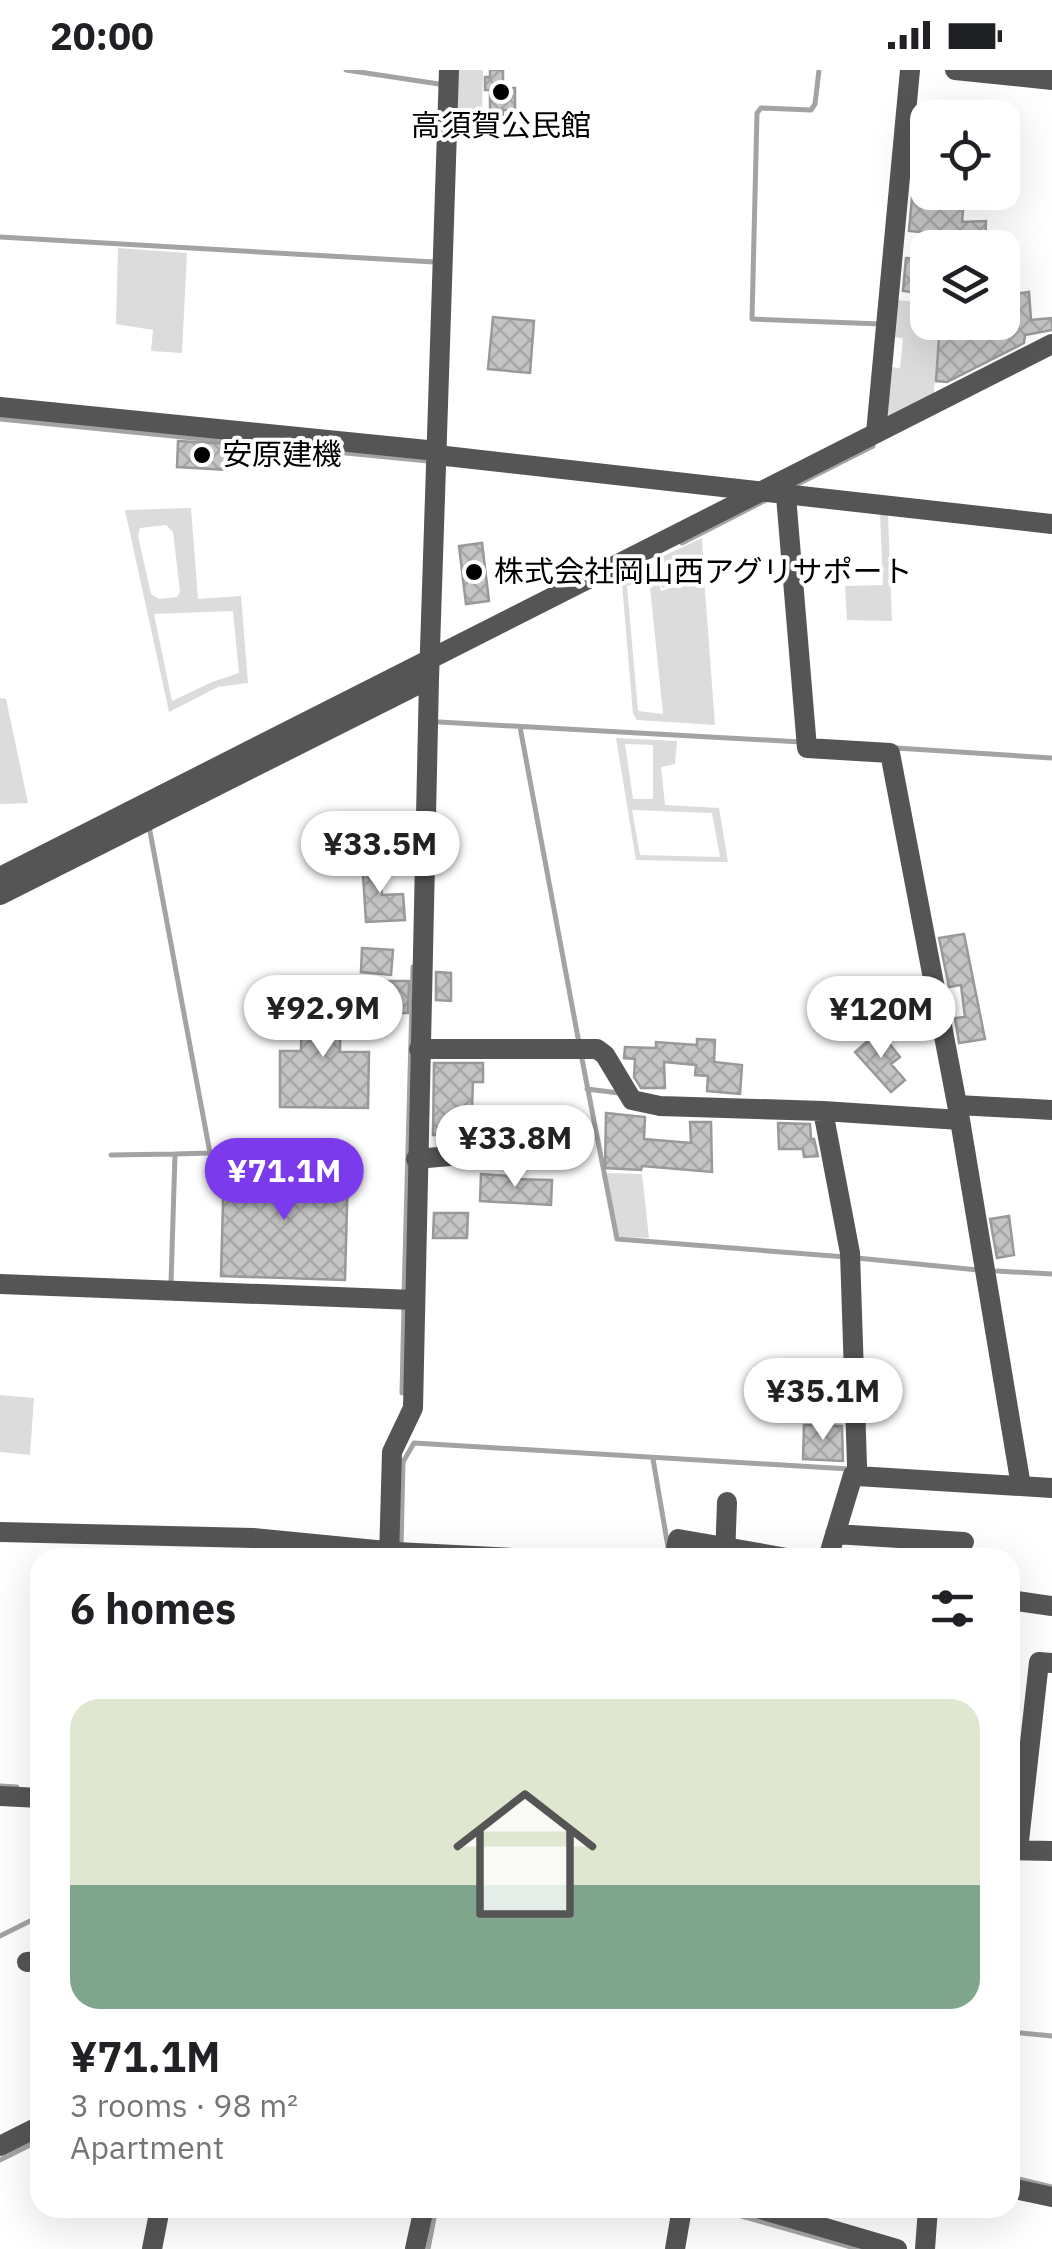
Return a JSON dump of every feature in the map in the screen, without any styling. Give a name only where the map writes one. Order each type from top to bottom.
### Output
[{"type":"street","points":[[395,1548],[392,1452],[413,1408],[408,1300],[431,656],[432,452],[449,70]]},
{"type":"street","points":[[876,433],[910,70]]},
{"type":"street","points":[[955,70],[1052,80]]},
{"type":"street","points":[[0,877],[431,656],[774,494],[876,433],[1052,344]]},
{"type":"street","points":[[0,407],[432,452],[1052,524]]},
{"type":"street","points":[[774,494],[808,748],[890,753],[959,1112],[1021,1480]]},
{"type":"street","points":[[0,894],[429,678]]},
{"type":"street","points":[[419,1049],[598,1050],[628,1094],[660,1106],[823,1111],[1052,1110]]},
{"type":"street","points":[[823,1111],[850,1257],[857,1471],[831,1548]]},
{"type":"street","points":[[416,1159],[542,1148]]},
{"type":"street","points":[[0,1284],[408,1300]]},
{"type":"street","points":[[857,1471],[1021,1480],[1052,1488]]},
{"type":"street","points":[[725,1548],[728,1502]]},
{"type":"street","points":[[0,1532],[253,1538],[348,1548]]},
{"type":"street","points":[[835,1534],[964,1542]]},
{"type":"street","points":[[676,1548],[678,1539],[711,1548]]},
{"type":"street","points":[[1020,1601],[1052,1606]]},
{"type":"street","points":[[1020,1805],[1039,1662],[1052,1663]]},
{"type":"street","points":[[0,1796],[30,1798]]},
{"type":"street","points":[[1020,1850],[1052,1851]]},
{"type":"street","points":[[0,2146],[30,2131]]},
{"type":"street","points":[[1020,2190],[1052,2197]]},
{"type":"street","points":[[152,2249],[158,2218]]},
{"type":"street","points":[[415,2249],[422,2218]]},
{"type":"street","points":[[674,2249],[680,2218]]},
{"type":"street","points":[[809,2218],[897,2249]]},
{"type":"street","points":[[926,2249],[928,2218]]},
{"type":"shaded area","points":[[456,70],[483,70],[482,114],[455,114]]},
{"type":"shaded area","points":[[118,248],[187,253],[182,353],[151,351],[153,330],[116,324]]},
{"type":"shaded area","points":[[896,300],[910,301],[910,340],[938,340],[934,393],[886,419],[890,367],[900,368],[903,338],[893,337]]},
{"type":"shaded area","points":[[191,508],[198,599],[241,596],[248,683],[218,687],[169,712],[125,510]],"holes":[[[166,525],[173,532],[180,592],[177,597],[159,599],[151,594],[138,536],[140,528]],[[233,611],[239,673],[172,701],[154,614]]]},
{"type":"shaded area","points":[[880,513],[888,515],[892,621],[847,620],[845,586],[883,585]]},
{"type":"shaded area","points":[[702,538],[704,575],[662,588],[655,560]]},
{"type":"shaded area","points":[[655,568],[661,591],[704,578],[715,725],[637,720],[633,714],[622,584]],"holes":[[[649,578],[663,714],[638,711],[627,586]]]},
{"type":"shaded area","points":[[0,698],[6,699],[28,803],[0,804]]},
{"type":"shaded area","points":[[616,738],[677,741],[675,764],[661,767],[665,805],[719,808],[728,862],[636,860]],"holes":[[[625,744],[653,745],[653,799],[633,799]],[[632,810],[712,813],[720,857],[640,855]]]},
{"type":"shaded area","points":[[605,1173],[642,1174],[649,1238],[621,1237],[615,1232]]},
{"type":"shaded area","points":[[0,1395],[34,1398],[30,1455],[0,1452]]},
{"type":"building","points":[[490,70],[503,70],[503,88],[515,88],[515,110],[490,115],[490,90],[485,90],[485,77],[490,77]]},
{"type":"building","points":[[911,210],[963,210],[962,222],[986,221],[986,230],[909,231]]},
{"type":"building","points":[[906,258],[910,258],[910,292],[903,291]]},
{"type":"building","points":[[1029,292],[1031,320],[1052,318],[1052,330],[1025,335],[1024,343],[947,382],[936,381],[939,340],[1020,340],[1020,293]]},
{"type":"building","points":[[493,317],[534,321],[530,373],[488,369]]},
{"type":"building","points":[[178,441],[228,444],[227,470],[177,467]]},
{"type":"building","points":[[482,543],[489,601],[466,604],[459,546]]},
{"type":"building","points":[[380,857],[382,895],[403,894],[405,920],[366,922],[362,859]]},
{"type":"building","points":[[964,934],[985,1039],[959,1043],[955,1018],[965,1017],[961,985],[949,987],[939,938]]},
{"type":"building","points":[[362,948],[393,950],[391,975],[361,972]]},
{"type":"building","points":[[436,972],[451,973],[451,1001],[436,1000]]},
{"type":"building","points":[[385,981],[409,981],[408,1013],[385,1013]]},
{"type":"building","points":[[302,987],[341,989],[340,1052],[369,1052],[368,1108],[280,1107],[280,1051],[301,1051]]},
{"type":"building","points":[[879,1031],[900,1057],[891,1064],[905,1080],[891,1092],[855,1052]]},
{"type":"building","points":[[697,1039],[715,1040],[714,1062],[742,1065],[740,1094],[707,1091],[708,1076],[695,1075],[696,1065],[664,1062],[665,1088],[641,1088],[634,1077],[635,1059],[624,1058],[625,1047],[656,1048],[656,1042],[697,1045]]},
{"type":"building","points":[[434,1063],[483,1063],[483,1082],[473,1082],[471,1136],[433,1135]]},
{"type":"building","points":[[541,1108],[575,1110],[577,1127],[544,1132]]},
{"type":"building","points":[[606,1113],[645,1117],[644,1139],[691,1143],[690,1122],[711,1122],[712,1172],[642,1166],[641,1170],[605,1168]]},
{"type":"building","points":[[778,1123],[810,1124],[818,1156],[804,1157],[803,1149],[779,1149]]},
{"type":"building","points":[[224,1166],[348,1170],[345,1280],[221,1276]]},
{"type":"building","points":[[481,1174],[552,1180],[551,1205],[480,1201]]},
{"type":"building","points":[[434,1213],[468,1213],[467,1238],[433,1238]]},
{"type":"building","points":[[1009,1216],[1014,1255],[997,1258],[990,1219]]},
{"type":"building","points":[[786,1364],[830,1367],[829,1387],[785,1384]]},
{"type":"building","points":[[804,1425],[842,1426],[843,1461],[803,1459]]},
{"type":"waterway","points":[[346,70],[439,84]]},
{"type":"waterway","points":[[819,70],[811,110],[761,108],[757,113],[752,319],[881,324]]},
{"type":"waterway","points":[[0,237],[434,262]]},
{"type":"waterway","points":[[0,419],[428,461]]},
{"type":"waterway","points":[[794,486],[873,446]]},
{"type":"waterway","points":[[682,543],[766,500]]},
{"type":"waterway","points":[[439,722],[801,742]]},
{"type":"waterway","points":[[520,727],[579,1043]]},
{"type":"waterway","points":[[896,748],[1052,758]]},
{"type":"waterway","points":[[149,826],[210,1153],[175,1154],[171,1283]]},
{"type":"waterway","points":[[404,1295],[413,967]]},
{"type":"waterway","points":[[581,1054],[617,1239],[846,1257]]},
{"type":"waterway","points":[[587,1089],[619,1093]]},
{"type":"waterway","points":[[544,1141],[595,1137]]},
{"type":"waterway","points":[[111,1155],[175,1154]]},
{"type":"waterway","points":[[857,1258],[978,1270]]},
{"type":"waterway","points":[[997,1271],[1052,1274]]},
{"type":"waterway","points":[[402,1393],[404,1306]]},
{"type":"waterway","points":[[401,1548],[403,1462],[414,1443],[849,1469]]},
{"type":"waterway","points":[[653,1459],[668,1547]]},
{"type":"waterway","points":[[0,1786],[17,1787]]},
{"type":"waterway","points":[[0,1936],[30,1921]]},
{"type":"waterway","points":[[1020,2033],[1052,2036]]},
{"type":"waterway","points":[[0,2160],[30,2145]]},
{"type":"waterway","points":[[1020,2179],[1052,2187]]},
{"type":"waterway","points":[[428,2249],[434,2218]]},
{"type":"waterway","points":[[748,2218],[858,2249]]},
{"type":"place","name":"高須賀公民館","points":[[501,92]]},
{"type":"place","name":"安原建機","points":[[202,455]]},
{"type":"place","name":"株式会社岡山西アグリサポート","points":[[474,572]]}]
